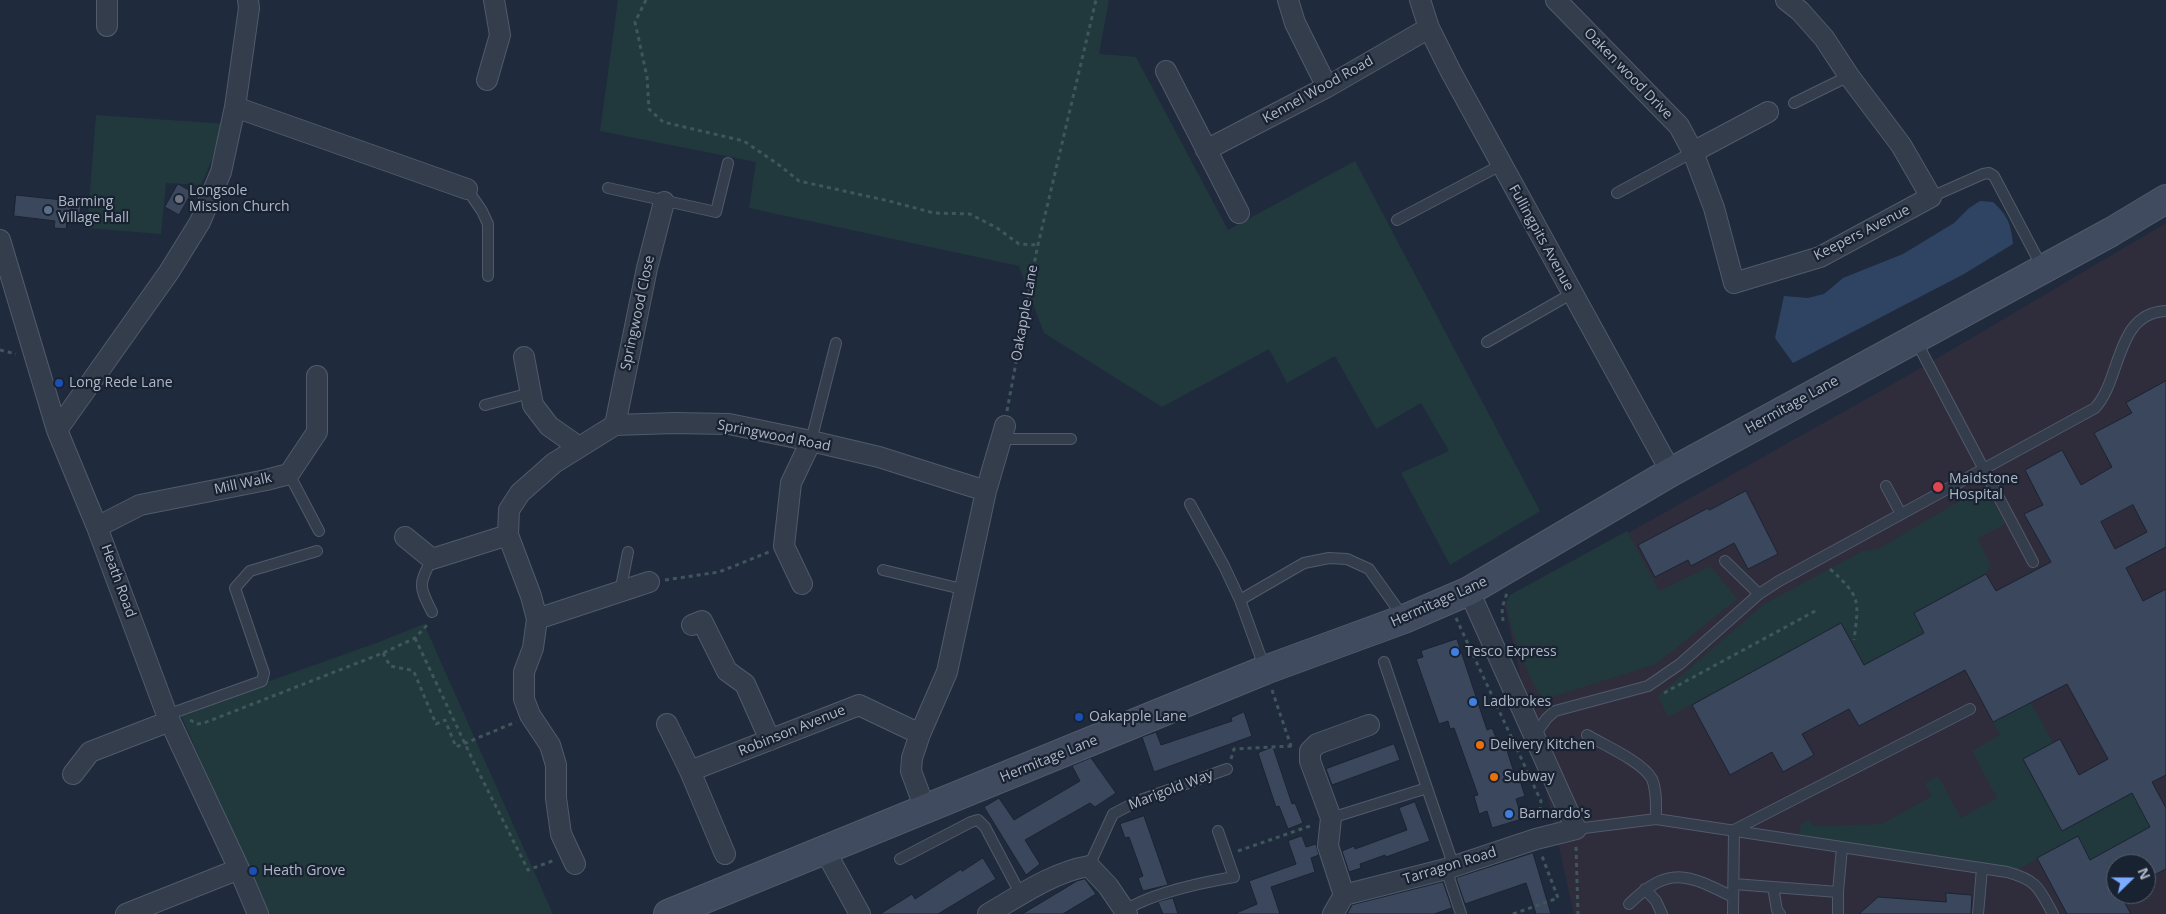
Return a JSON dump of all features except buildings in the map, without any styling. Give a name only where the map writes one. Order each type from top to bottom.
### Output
[{"type":"main road","name":"Hermitage Lane","points":[[668,914],[1265,670],[1404,619],[1458,596],[1671,472],[2111,232],[2166,199]]},
{"type":"street","points":[[107,0],[108,26]]},
{"type":"street","points":[[57,430],[169,272],[200,222],[220,172],[235,107],[249,8],[248,0]]},
{"type":"street","points":[[487,80],[500,35],[494,0]]},
{"type":"street","points":[[1288,0],[1295,23],[1327,87]]},
{"type":"street","name":"Fullingpits Avenue","points":[[1420,0],[1429,28],[1501,165],[1671,472]]},
{"type":"street","name":"Oaken wood Drive","points":[[1556,0],[1679,126],[1694,152]]},
{"type":"street","points":[[1786,0],[1800,11],[1824,38],[1849,76],[1901,145],[1931,197]]},
{"type":"street","name":"Kennel Wood Road","points":[[1206,150],[1327,87],[1429,28]]},
{"type":"street","points":[[1166,71],[1239,213]]},
{"type":"street","points":[[235,107],[467,189]]},
{"type":"street","points":[[1694,152],[1768,112]]},
{"type":"street","name":"Keepers Avenue","points":[[1694,152],[1714,208],[1734,283],[1820,257],[1931,197]]},
{"type":"street","name":"Springwood Close","points":[[615,425],[647,268],[664,202]]},
{"type":"street","name":"Heath Road","points":[[0,240],[57,430],[173,715],[258,914]]},
{"type":"street","points":[[524,358],[533,405],[549,426],[579,447]]},
{"type":"street","name":"Mill Walk","points":[[97,527],[140,505],[289,474],[317,432],[317,376]]},
{"type":"street","name":"Springwood Road","points":[[573,859],[561,834],[556,798],[556,765],[550,745],[530,715],[524,699],[524,672],[533,648],[537,619],[532,596],[508,535],[509,510],[520,493],[554,463],[615,425],[674,422],[729,424],[811,441],[879,457],[986,491]]},
{"type":"street","points":[[925,809],[911,771],[912,758],[920,734],[947,672],[986,491],[1003,432]]},
{"type":"street","points":[[802,584],[784,546],[791,483],[811,441]]},
{"type":"street","points":[[405,537],[432,559],[508,535]]},
{"type":"street","points":[[537,619],[649,582]]},
{"type":"street","points":[[1458,596],[1534,736],[1576,829]]},
{"type":"street","points":[[692,625],[702,621],[727,671],[745,684],[770,740]]},
{"type":"street","name":"Robinson Avenue","points":[[690,771],[858,705],[920,734]]},
{"type":"street","points":[[73,774],[90,752],[173,715]]},
{"type":"street","points":[[668,724],[725,854]]},
{"type":"street","points":[[1333,914],[1344,895],[1328,846],[1331,818],[1310,761],[1310,751],[1317,744],[1369,725]]},
{"type":"street","name":"Tarragon Road","points":[[1344,895],[1450,868],[1536,839],[1576,829]]},
{"type":"street","points":[[824,849],[860,914]]},
{"type":"street","points":[[988,914],[1021,895],[1077,868],[1089,866],[1108,886],[1124,913]]},
{"type":"street","points":[[126,914],[239,869]]},
{"type":"lane","points":[[1794,104],[1849,76]]},
{"type":"lane","points":[[1617,193],[1694,152]]},
{"type":"lane","points":[[608,188],[664,202],[716,212],[728,163]]},
{"type":"lane","points":[[1397,220],[1501,165]]},
{"type":"lane","points":[[1931,197],[1983,174],[1989,173],[1994,176],[2043,269]]},
{"type":"lane","points":[[467,189],[482,211],[488,224],[488,276]]},
{"type":"lane","points":[[1487,342],[1571,294]]},
{"type":"lane","points":[[1534,736],[1547,718],[1555,711],[1648,686],[1665,676],[1759,594],[1778,581],[2095,408],[2106,392],[2124,340],[2133,327],[2143,319],[2166,311]]},
{"type":"lane","points":[[1914,338],[2033,562]]},
{"type":"lane","points":[[811,441],[836,343]]},
{"type":"lane","points":[[484,405],[530,393]]},
{"type":"lane","points":[[1003,432],[1071,439]]},
{"type":"lane","points":[[289,474],[319,532]]},
{"type":"lane","points":[[1886,486],[1902,514]]},
{"type":"lane","points":[[1190,504],[1224,566],[1240,600],[1265,670]]},
{"type":"lane","points":[[173,715],[262,680],[264,673],[235,588],[250,571],[317,551]]},
{"type":"lane","points":[[620,593],[628,552]]},
{"type":"lane","points":[[1240,600],[1304,563],[1329,558],[1346,559],[1369,569],[1404,619]]},
{"type":"lane","points":[[432,559],[421,578],[422,592],[432,612]]},
{"type":"lane","points":[[1724,561],[1759,594]]},
{"type":"lane","points":[[883,570],[966,590]]},
{"type":"lane","points":[[1384,662],[1427,788],[1461,914]]},
{"type":"lane","points":[[1734,830],[1970,709]]},
{"type":"lane","points":[[1587,735],[1640,766],[1648,773],[1654,787],[1656,819]]},
{"type":"lane","name":"Marigold Way","points":[[1089,866],[1114,814],[1138,801],[1227,769]]},
{"type":"lane","points":[[1331,818],[1427,788]]},
{"type":"lane","points":[[1576,829],[1656,819],[1982,868],[2026,877],[2039,888],[2053,914]]},
{"type":"lane","points":[[900,859],[978,820],[985,827],[1021,895]]},
{"type":"lane","points":[[1733,914],[1734,830]]},
{"type":"lane","points":[[1124,913],[1168,892],[1199,883],[1234,877],[1218,831]]},
{"type":"lane","points":[[1838,914],[1842,847]]},
{"type":"lane","points":[[1978,914],[1982,868]]},
{"type":"lane","points":[[1629,904],[1654,882],[1682,876],[1699,880],[1733,897]]},
{"type":"lane","points":[[1734,884],[1838,892]]},
{"type":"lane","points":[[1773,887],[1777,910],[1780,914]]},
{"type":"lane","points":[[1644,889],[1656,901],[1662,914]]},
{"type":"path","points":[[646,0],[635,22],[647,77],[649,110],[663,122],[744,141],[799,181],[889,200],[934,213],[970,214],[997,228],[1019,244],[1038,247]]},
{"type":"path","name":"Oakapple Lane","points":[[1003,432],[1038,247],[1096,0]]},
{"type":"path","points":[[649,582],[718,572],[784,546]]},
{"type":"path","points":[[1830,569],[1849,586],[1856,596],[1858,606],[1854,640]]},
{"type":"path","points":[[1458,596],[1541,801],[1536,839],[1558,898],[1513,914]]},
{"type":"path","points":[[1658,696],[1817,610]]},
{"type":"path","points":[[173,715],[197,724],[204,723],[383,653],[416,638],[429,623],[432,612]]},
{"type":"path","points":[[416,638],[465,743],[528,870],[573,859]]},
{"type":"path","points":[[383,653],[390,666],[414,672],[436,724],[445,720],[456,748],[501,729]]},
{"type":"path","points":[[1265,670],[1291,746]]},
{"type":"path","points":[[1227,769],[1234,749],[1291,746],[1310,751]]},
{"type":"path","points":[[1226,855],[1331,818]]},
{"type":"path","points":[[1576,829],[1578,914]]},
{"type":"shaded area","name":"Maidstone Hospital","points":[[2166,223],[2166,914],[1574,914],[1504,603],[1914,372]]},
{"type":"green space","points":[[618,0],[1109,0],[1099,54],[1136,57],[1228,230],[1355,161],[1540,511],[1450,565],[1401,473],[1449,451],[1421,403],[1376,429],[1335,356],[1287,383],[1269,349],[1162,407],[1044,333],[1019,266],[749,208],[756,162],[600,131]]},
{"type":"green space","points":[[96,115],[227,124],[201,185],[166,183],[161,234],[87,228]]},
{"type":"green space","points":[[1985,486],[2005,524],[1977,539],[1991,565],[1986,573],[1914,613],[1924,633],[1864,665],[1841,624],[1668,717],[1658,696],[1764,604],[1863,551],[1878,549]]},
{"type":"green space","points":[[1627,531],[1659,591],[1710,566],[1737,599],[1656,664],[1545,699],[1534,684],[1516,641],[1508,614],[1507,601],[1510,595]]},
{"type":"green space","points":[[424,624],[553,914],[268,914],[180,713]]},
{"type":"green space","points":[[2030,701],[2053,743],[2023,760],[2062,831],[2132,793],[2150,827],[2090,860],[2077,837],[2017,870],[1799,835],[1801,824],[1809,819],[1813,826],[1882,824],[1932,796],[1925,783],[1938,776],[1961,818],[1997,798],[1972,751],[2000,735],[1993,722]]},
{"type":"water","points":[[1980,201],[1993,202],[2002,212],[2010,226],[2013,244],[1964,274],[1793,363],[1775,338],[1784,296],[1808,298],[1824,294],[1843,278],[1903,254],[1954,223],[1969,208]]},
{"type":"place","name":"Longsole Mission Church","points":[[179,199]]},
{"type":"place","name":"Barming Village Hall","points":[[48,210]]},
{"type":"place","name":"Long Rede Lane","points":[[59,383]]},
{"type":"place","name":"Maidstone Hospital","points":[[1938,487]]},
{"type":"place","name":"Tesco Express","points":[[1455,652]]},
{"type":"place","name":"Ladbrokes","points":[[1473,702]]},
{"type":"place","name":"Oakapple Lane","points":[[1079,717]]},
{"type":"place","name":"Delivery Kitchen","points":[[1480,745]]},
{"type":"place","name":"Subway","points":[[1494,777]]},
{"type":"place","name":"Barnardo's","points":[[1509,814]]},
{"type":"place","name":"Heath Grove","points":[[253,871]]}]
